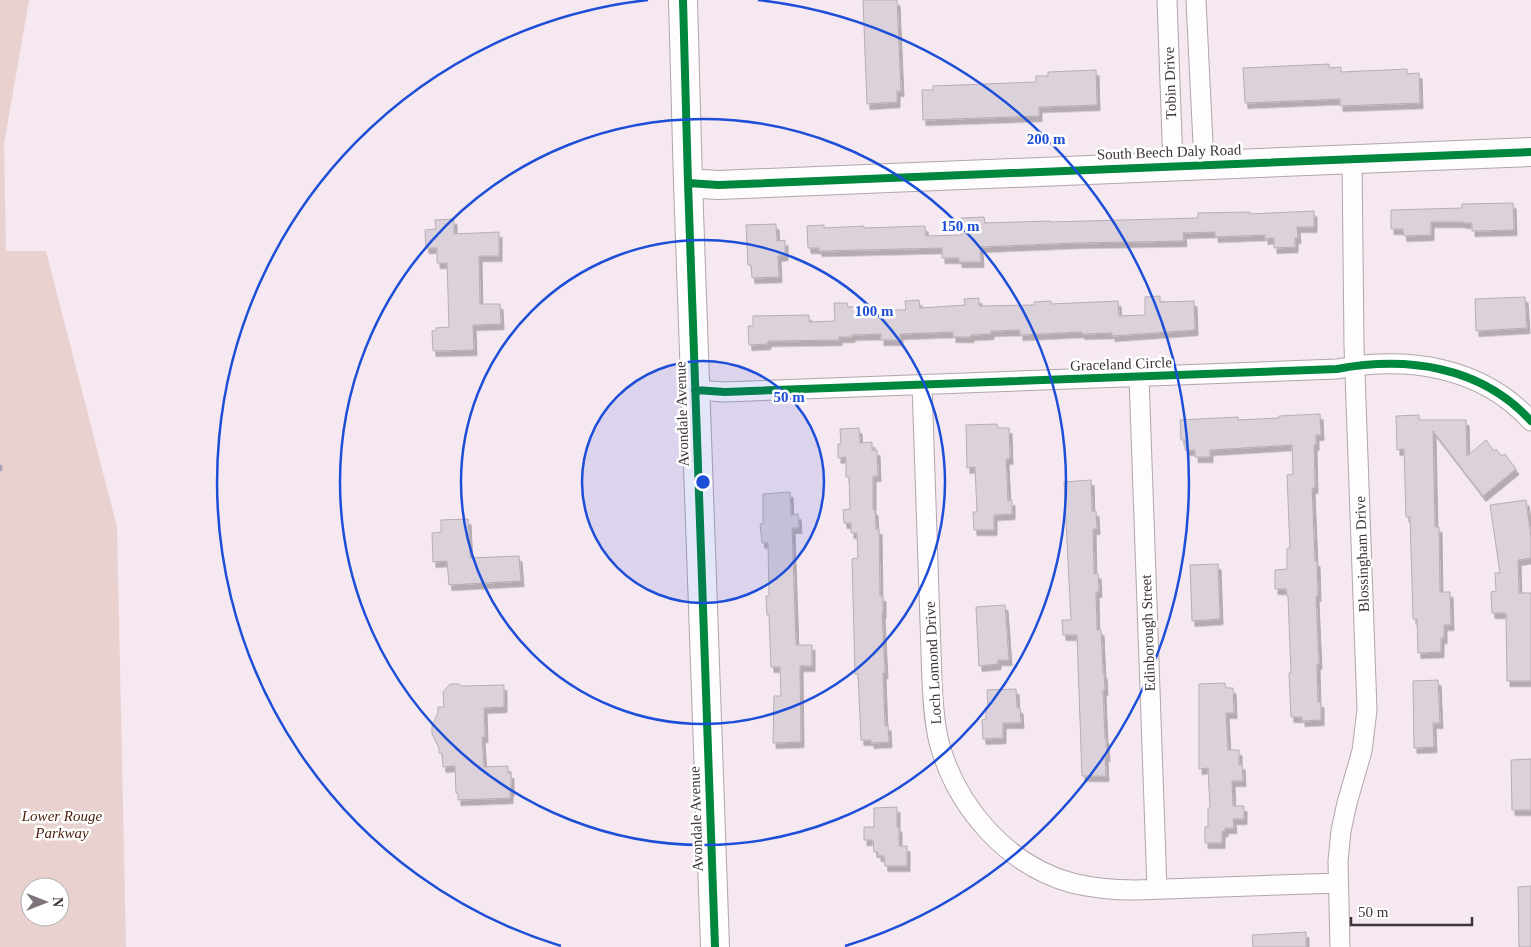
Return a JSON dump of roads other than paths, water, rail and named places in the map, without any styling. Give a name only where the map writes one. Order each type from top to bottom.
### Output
[{"type":"street","name":"Avondale Avenue","points":[[683,0],[714,947]]},
{"type":"street","name":"Tobin Drive","points":[[1167,0],[1173,166]]},
{"type":"street","name":"Tobin Drive","points":[[1196,0],[1204,164]]},
{"type":"street","name":"South Beech Daly Road","points":[[688,183],[718,185],[1531,152]]},
{"type":"street","name":"Blossingham Drive","points":[[1340,947],[1338,860],[1341,831],[1362,751],[1367,710],[1354,345],[1352,158]]},
{"type":"street","name":"Graceland Circle","points":[[695,390],[725,392],[922,385],[1337,369],[1356,366],[1406,364],[1453,372],[1477,381],[1503,396],[1531,421]]},
{"type":"street","name":"Edinborough Street","points":[[1139,377],[1157,889]]},
{"type":"street","name":"Loch Lomond Drive","points":[[922,385],[932,691],[935,721],[945,760],[961,793],[974,814],[990,833],[1018,859],[1070,882],[1108,889],[1338,883]]},
{"type":"park label","name":"Lower Rouge Parkway","points":[[62,824]]}]
